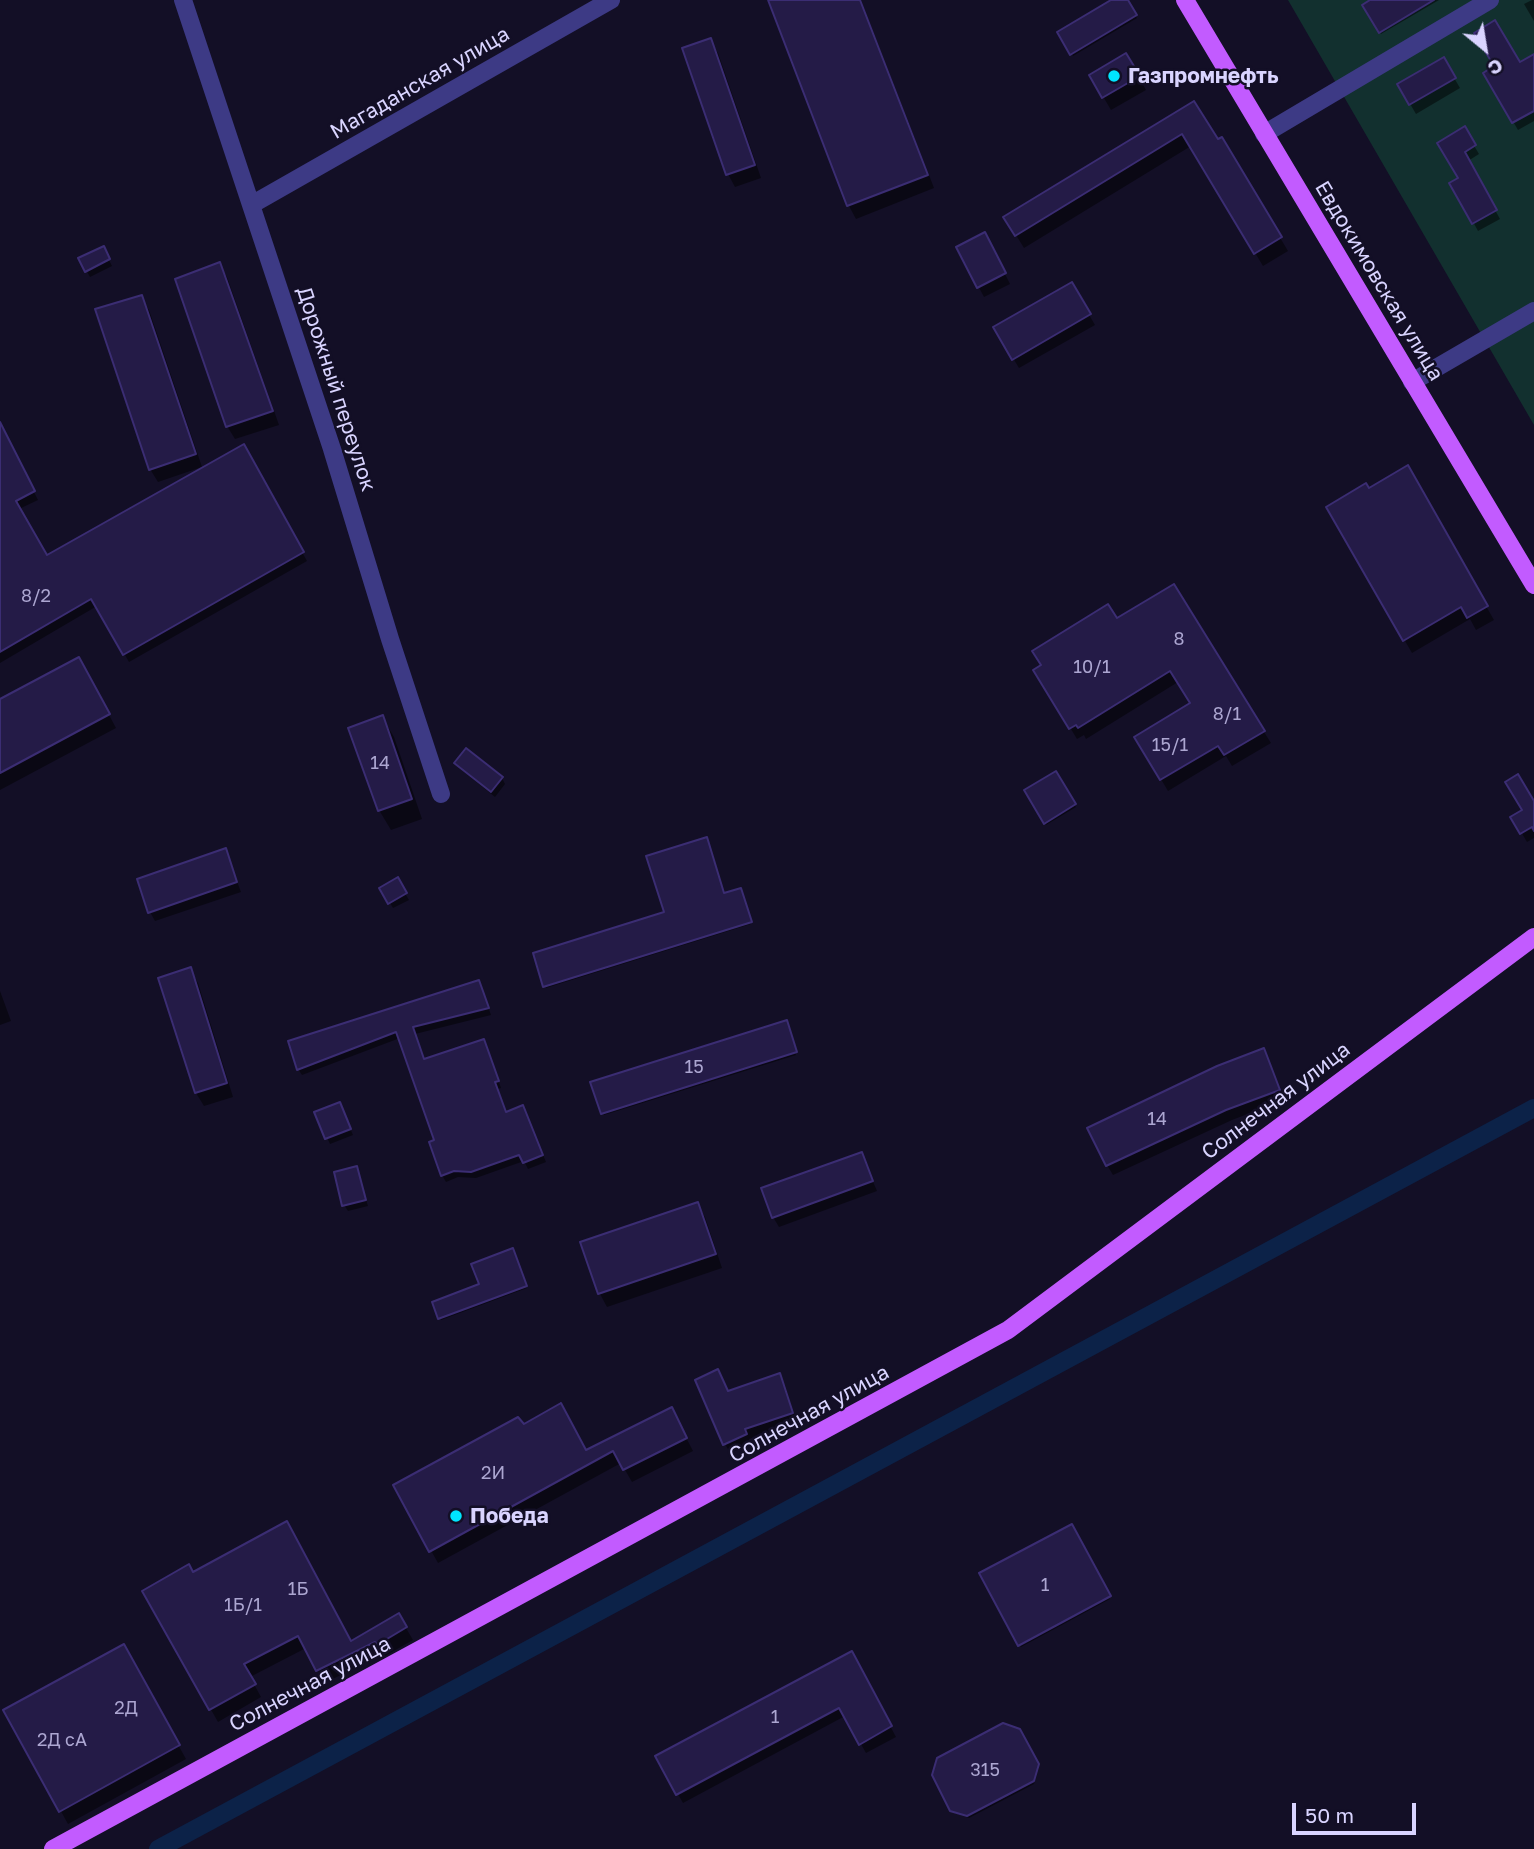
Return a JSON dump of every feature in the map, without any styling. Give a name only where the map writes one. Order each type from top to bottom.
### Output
[{"type":"main road","name":"Евдокимовская улица","points":[[1185,0],[1534,585]]},
{"type":"main road","name":"Солнечная улица","points":[[53,1849],[1008,1330],[1534,937]]},
{"type":"street","name":"Дорожный переулок","points":[[183,0],[441,794]]},
{"type":"street","name":"Магаданская улица","points":[[251,205],[611,0]]},
{"type":"street","points":[[1264,134],[1490,0]]},
{"type":"street","points":[[1412,382],[1534,311]]},
{"type":"green space","points":[[1288,0],[1534,0],[1534,425]]},
{"type":"building","points":[[768,0],[860,0],[928,175],[847,206]]},
{"type":"building","points":[[1111,0],[1128,0],[1137,15],[1070,55],[1057,32]]},
{"type":"building","points":[[1370,0],[1434,0],[1379,33],[1362,5]]},
{"type":"building","points":[[1495,20],[1520,62],[1534,54],[1534,111],[1512,123],[1483,73],[1494,66],[1474,33]]},
{"type":"building","points":[[711,38],[755,165],[726,175],[682,48]]},
{"type":"building","name":"Газпромнефть","points":[[1126,53],[1140,76],[1102,98],[1089,75]]},
{"type":"building","points":[[1444,57],[1456,78],[1409,105],[1397,84]]},
{"type":"building","points":[[1194,101],[1218,139],[1222,137],[1282,237],[1254,254],[1182,134],[1015,236],[1003,217]]},
{"type":"building","points":[[1465,126],[1476,145],[1465,152],[1497,210],[1472,224],[1449,183],[1458,178],[1437,143]]},
{"type":"building","points":[[985,232],[1006,273],[977,288],[956,247]]},
{"type":"building","points":[[104,246],[110,259],[85,272],[78,258]]},
{"type":"building","points":[[220,262],[273,411],[226,427],[175,279]]},
{"type":"building","points":[[1072,282],[1091,314],[1012,360],[993,327]]},
{"type":"building","points":[[142,295],[196,454],[149,470],[95,309]]},
{"type":"building","points":[[0,422],[35,491],[16,501],[47,555],[244,444],[304,552],[123,655],[91,599],[0,652]]},
{"type":"building","points":[[1408,465],[1488,606],[1467,618],[1461,607],[1403,641],[1326,507],[1366,483],[1369,488]]},
{"type":"building","points":[[1174,584],[1265,731],[1224,755],[1218,746],[1160,780],[1134,737],[1190,703],[1170,671],[1078,728],[1076,725],[1069,729],[1033,670],[1041,665],[1032,651],[1108,604],[1117,618]]},
{"type":"building","points":[[79,657],[110,714],[0,773],[0,699]]},
{"type":"building","points":[[383,715],[412,799],[378,811],[348,728]]},
{"type":"building","points":[[466,748],[503,777],[491,792],[454,763]]},
{"type":"building","points":[[1056,771],[1076,804],[1044,824],[1024,790]]},
{"type":"building","points":[[1518,774],[1534,801],[1534,831],[1532,827],[1520,834],[1510,817],[1522,810],[1505,782]]},
{"type":"building","points":[[707,837],[724,893],[741,888],[752,922],[543,987],[533,953],[664,912],[646,856]]},
{"type":"building","points":[[226,848],[237,882],[148,913],[137,879]]},
{"type":"building","points":[[398,877],[407,893],[388,904],[379,888]]},
{"type":"building","points":[[191,967],[227,1083],[195,1093],[158,978]]},
{"type":"building","points":[[479,980],[489,1008],[413,1027],[424,1059],[484,1039],[499,1081],[495,1082],[506,1112],[523,1105],[543,1155],[523,1163],[519,1155],[471,1172],[454,1171],[441,1176],[429,1142],[434,1140],[396,1032],[297,1070],[288,1041]]},
{"type":"building","points":[[787,1020],[797,1052],[601,1114],[590,1082]]},
{"type":"building","points":[[1264,1048],[1280,1090],[1226,1110],[1106,1166],[1087,1128],[1217,1066]]},
{"type":"building","points":[[340,1102],[351,1129],[325,1139],[314,1112]]},
{"type":"building","points":[[862,1152],[873,1181],[772,1218],[761,1188]]},
{"type":"building","points":[[357,1166],[366,1200],[342,1206],[334,1172]]},
{"type":"building","points":[[698,1202],[716,1254],[598,1294],[580,1242]]},
{"type":"building","points":[[513,1248],[527,1286],[438,1319],[432,1302],[479,1284],[471,1264]]},
{"type":"building","points":[[718,1369],[728,1391],[780,1373],[793,1413],[745,1429],[747,1434],[723,1445],[695,1380]]},
{"type":"building","points":[[561,1403],[586,1450],[672,1407],[687,1438],[623,1470],[613,1451],[429,1552],[393,1485],[518,1417],[524,1424]]},
{"type":"building","points":[[287,1521],[351,1641],[399,1613],[407,1627],[377,1645],[375,1642],[316,1671],[298,1636],[244,1664],[256,1684],[209,1710],[142,1591],[189,1564],[193,1572]]},
{"type":"building","points":[[1072,1524],[1111,1596],[1018,1646],[979,1573]]},
{"type":"building","points":[[124,1644],[180,1745],[59,1812],[3,1710]]},
{"type":"building","points":[[852,1651],[892,1726],[859,1745],[839,1708],[676,1795],[655,1756]]},
{"type":"building","points":[[1003,1723],[1020,1729],[1039,1764],[1034,1781],[967,1816],[950,1811],[932,1775],[937,1758]]},
{"type":"waterway","points":[[158,1849],[1534,1108]]},
{"type":"place","name":"Газпромнефть","points":[[1114,76]]},
{"type":"place","name":"Победа","points":[[456,1516]]}]
